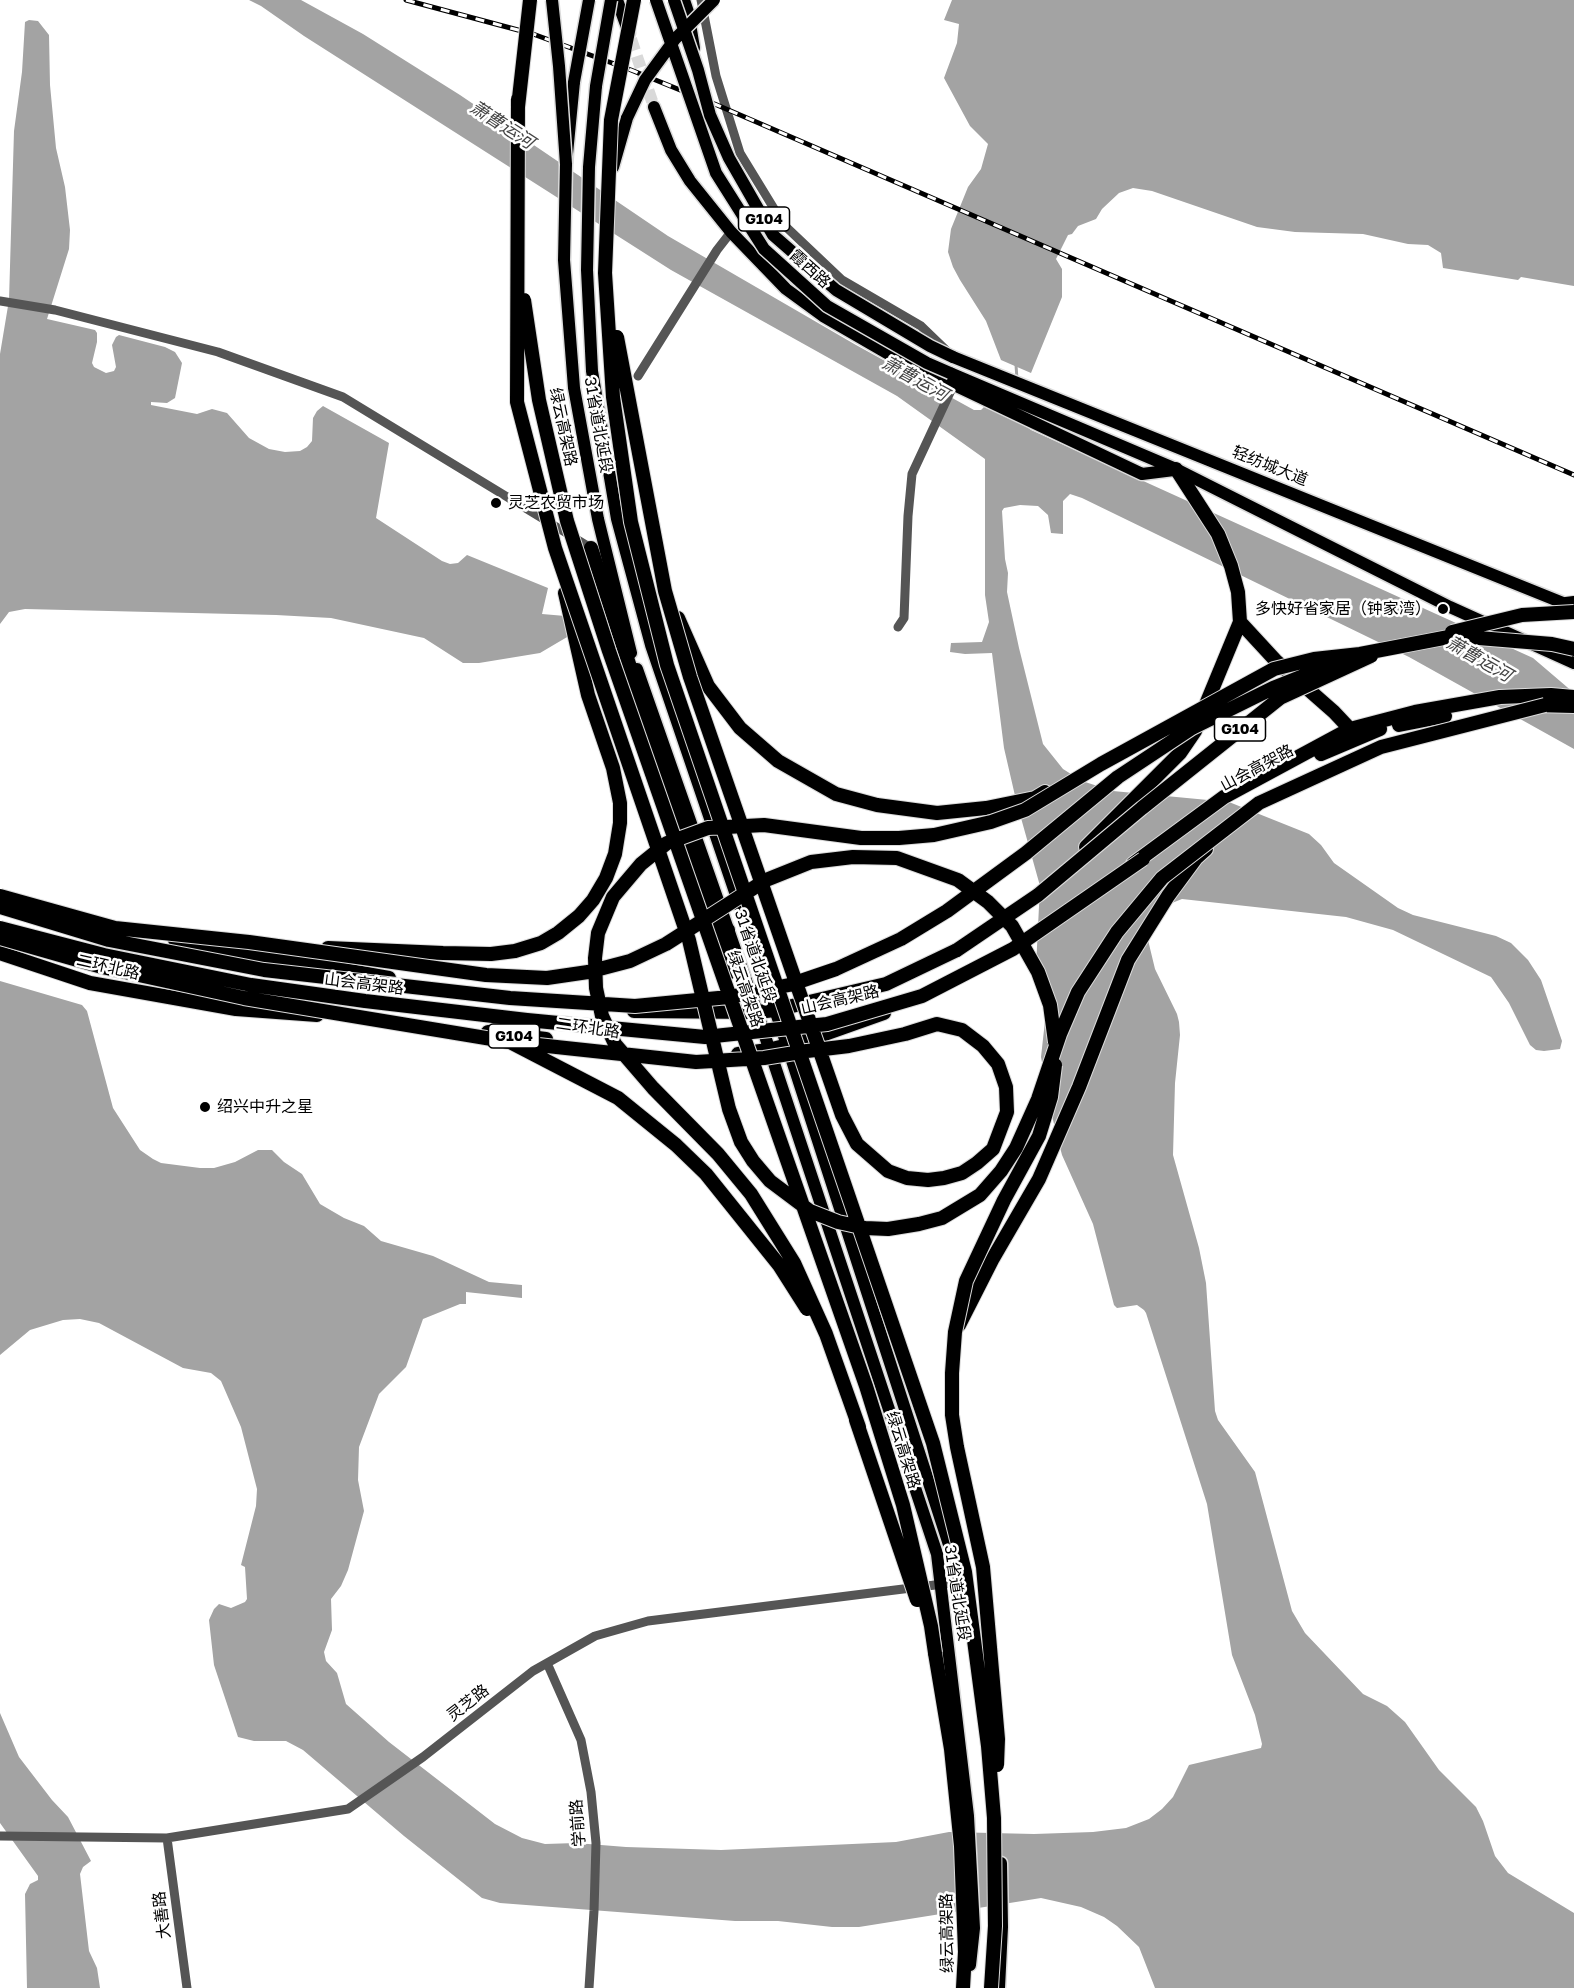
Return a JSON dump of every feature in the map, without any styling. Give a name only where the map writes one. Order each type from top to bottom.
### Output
[{"type":"highway","name":"绿云高架路","points":[[530,0],[518,99],[520,267],[538,400],[567,521],[609,651],[866,1386],[903,1505],[931,1626],[951,1749],[961,1846],[965,1952],[963,1988]]},
{"type":"highway","name":"绿云高架路","points":[[634,0],[611,120],[605,273],[615,409],[631,522],[649,601],[667,665],[933,1443],[965,1572],[997,1818],[995,1926],[991,1988]]},
{"type":"highway","points":[[285,946],[490,954],[515,951],[541,943],[579,916],[593,900],[606,878],[615,854],[620,823],[620,803],[614,768],[588,695],[555,548],[517,402],[518,99]]},
{"type":"highway","points":[[0,938],[102,967],[243,998],[510,1042],[696,1062],[764,1058],[807,1051],[817,1050],[828,1049],[849,1046],[905,1034],[937,1024],[962,1030],[983,1046],[998,1064],[1006,1087],[1007,1112],[993,1149],[962,1173],[928,1180],[907,1178],[888,1171],[857,1144],[842,1114],[823,1058],[819,1047],[690,677],[665,591],[605,273]]},
{"type":"highway","points":[[1038,895],[1180,753],[1195,732],[1240,617],[1238,592],[1231,566],[1218,534],[1176,469]]},
{"type":"highway","points":[[555,548],[689,940],[727,1100],[741,1142],[770,1181],[810,1211],[838,1222],[865,1228],[888,1229],[942,1218],[980,1194],[1001,1171],[1016,1148],[1038,1099],[1060,1034],[1078,992],[1117,932],[1162,878],[1259,802],[1381,747],[1548,700],[1574,706]]},
{"type":"highway","points":[[591,548],[730,972]]},
{"type":"highway","points":[[665,591],[708,686],[740,729],[778,760],[836,794],[877,805],[937,813],[986,808],[1035,798],[1274,669],[1314,659],[1360,654],[1454,636],[1552,644],[1574,649]]},
{"type":"highway","name":"G104","points":[[0,891],[113,928],[278,960],[519,1000],[609,1011],[757,1012],[775,1010],[886,984],[957,950],[1038,895],[1142,808],[1280,698],[1392,647],[1522,615],[1572,606]]},
{"type":"highway","points":[[1240,617],[1276,662],[1334,712],[1350,729]]},
{"type":"highway","name":"山会高架路","points":[[0,907],[110,940],[264,970],[510,998],[635,1006],[729,997],[789,985],[836,969],[901,939],[946,911],[1026,853],[1118,777],[1192,728],[1273,688],[1360,654]]},
{"type":"highway","name":"G104","points":[[1350,729],[1415,712],[1500,697],[1548,700],[1574,697]]},
{"type":"highway","name":"山会高架路","points":[[0,928],[104,955],[251,985],[388,1004],[705,1037],[827,1024],[921,996],[1013,949],[1236,795],[1288,768],[1377,730],[1511,704],[1548,700]]},
{"type":"highway","name":"二环北路","points":[[0,953],[90,983],[236,1009],[401,1022],[576,1043],[692,1060],[768,1050],[808,1040],[930,997],[1014,950],[1224,797],[1350,729]]},
{"type":"highway","points":[[935,1653],[826,1334],[794,1263],[751,1194],[718,1154],[653,1088],[615,1044],[602,1016],[596,988],[595,958],[598,933],[613,897],[641,864],[667,843],[708,828],[764,825],[861,838],[934,835],[991,822],[1025,810],[1101,764]]},
{"type":"highway","points":[[955,1332],[992,1260],[1039,1179],[1079,1087],[1128,960],[1168,896],[1196,858],[1259,802]]},
{"type":"highway","points":[[0,896],[115,928],[285,946],[486,975],[547,978],[588,972],[630,961],[666,944],[766,880],[811,862],[853,857],[897,858],[958,880],[988,902],[1012,926],[1028,950],[1038,972],[1050,1005],[1055,1029],[1056,1062],[1051,1097],[1039,1136],[1004,1200],[966,1281],[955,1332],[952,1415],[983,1567],[998,1740],[997,1818]]},
{"type":"highway","points":[[695,1012],[718,993],[730,972],[728,930]]},
{"type":"highway","points":[[510,1042],[618,1098],[668,1138],[706,1174],[780,1265],[818,1328],[859,1427]]},
{"type":"main road","points":[[552,0],[566,164]]},
{"type":"main road","name":"31省道北延段","points":[[589,0],[574,82],[566,164],[564,260],[574,388],[598,519],[631,651],[757,1012],[937,1554],[968,1815],[974,1928],[968,1988]]},
{"type":"main road","points":[[611,0],[596,86],[590,167],[587,270],[592,371],[616,519],[648,634],[787,1045],[944,1528],[979,1658],[997,1818],[1002,1927],[999,1988]]},
{"type":"main road","points":[[617,0],[631,39]]},
{"type":"main road","name":"霞西路","points":[[656,0],[716,173],[764,249],[827,306],[927,363],[950,373],[980,392]]},
{"type":"main road","name":"霞西路","points":[[674,0],[698,70],[710,115],[729,158],[773,235],[836,290],[930,346],[953,357]]},
{"type":"main road","points":[[684,0],[698,70]]},
{"type":"main road","points":[[609,480],[611,403],[606,282],[614,162],[627,118],[645,80],[675,39],[714,0]]},
{"type":"main road","points":[[654,106],[671,150],[690,181],[731,232],[786,289],[859,339],[951,390],[980,392],[1025,412],[1142,474],[1176,469],[1450,607],[1574,663]]},
{"type":"main road","name":"轻纺城大道","points":[[953,357],[1572,606]]},
{"type":"street","points":[[701,0],[716,76],[740,153],[784,225],[842,280],[921,326],[953,357]]},
{"type":"street","points":[[639,376],[717,250],[731,232]]},
{"type":"street","points":[[2,302],[55,310],[218,352],[343,397],[591,548]]},
{"type":"street","points":[[898,627],[904,618],[912,474],[951,390]]},
{"type":"street","name":"灵芝路","points":[[1,1836],[80,1835],[167,1838],[348,1809],[423,1756],[532,1671],[596,1636],[648,1622],[959,1582]]},
{"type":"street","name":"学前路","points":[[547,1663],[581,1740],[591,1792],[596,1843],[589,1988]]},
{"type":"street","name":"大善路","points":[[167,1838],[187,1988]]},
{"type":"water","name":"萧曹运河","points":[[249,0],[301,0],[363,34],[460,95],[668,236],[856,345],[974,410],[981,410],[984,407],[1020,421],[1031,430],[1533,658],[1574,693],[1574,749],[1409,657],[1082,498],[1070,494],[1063,501],[1063,534],[1051,533],[1048,515],[1038,506],[1020,505],[1004,508],[1002,511],[1008,573],[1007,592],[1019,648],[1043,744],[1063,769],[1082,781],[1113,791],[1229,802],[1309,834],[1321,845],[1334,863],[1398,908],[1413,915],[1496,936],[1511,943],[1528,960],[1541,980],[1562,1041],[1560,1049],[1536,1050],[1530,1045],[1509,1003],[1491,977],[1393,930],[1346,917],[1182,899],[1172,903],[1151,931],[1148,940],[1155,969],[1179,1022],[1173,1155],[1199,1248],[1206,1283],[1215,1411],[1218,1420],[1255,1472],[1292,1611],[1305,1633],[1363,1694],[1387,1706],[1405,1722],[1439,1770],[1476,1807],[1495,1856],[1508,1873],[1574,1913],[1574,1988],[1155,1988],[1139,1947],[1117,1926],[1104,1917],[1081,1907],[1041,1898],[859,1927],[832,1927],[778,1921],[735,1921],[500,1903],[482,1898],[404,1836],[303,1750],[286,1741],[254,1741],[238,1737],[214,1665],[209,1620],[219,1604],[231,1608],[247,1599],[245,1567],[241,1565],[256,1506],[257,1489],[241,1427],[221,1381],[211,1373],[183,1368],[99,1323],[80,1319],[63,1320],[30,1330],[0,1355],[0,981],[82,1005],[87,1011],[113,1108],[140,1150],[153,1159],[161,1163],[214,1168],[235,1162],[258,1150],[272,1150],[284,1162],[302,1174],[320,1204],[364,1226],[381,1241],[433,1256],[489,1282],[522,1285],[522,1298],[466,1292],[466,1304],[460,1304],[423,1319],[406,1367],[379,1394],[359,1447],[358,1480],[364,1511],[348,1570],[341,1586],[331,1599],[332,1630],[324,1652],[326,1661],[337,1673],[346,1704],[389,1742],[495,1824],[522,1838],[545,1844],[576,1843],[721,1850],[896,1842],[949,1832],[1034,1834],[1093,1832],[1126,1828],[1149,1819],[1173,1797],[1189,1765],[1261,1748],[1262,1744],[1255,1715],[1232,1655],[1207,1504],[1146,1313],[1137,1305],[1117,1308],[1114,1305],[1093,1224],[1062,1155],[1052,1116],[1041,1057],[1046,1012],[1036,967],[1040,886],[1004,748],[992,653],[950,652],[951,643],[982,642],[989,622],[985,595],[985,459],[897,396],[671,270]]},
{"type":"water","points":[[952,0],[1574,0],[1574,286],[1443,268],[1441,253],[1428,245],[1408,244],[1363,234],[1295,232],[1257,227],[1152,191],[1133,188],[1119,193],[1102,209],[1096,219],[1078,226],[1072,234],[1068,235],[1056,259],[1062,269],[1062,297],[1031,373],[1001,360],[986,321],[960,280],[948,252],[951,229],[968,187],[981,169],[988,144],[970,126],[944,78],[957,43],[959,24],[944,20]]},
{"type":"water","points":[[38,21],[49,35],[50,85],[56,148],[65,187],[70,230],[69,249],[47,319],[95,330],[97,342],[92,363],[94,367],[106,373],[114,371],[116,367],[112,345],[119,335],[165,347],[175,352],[182,363],[175,398],[167,403],[151,402],[151,405],[197,414],[212,409],[227,413],[249,438],[269,449],[285,452],[300,451],[307,447],[312,441],[313,418],[323,406],[389,443],[376,518],[442,561],[450,564],[458,563],[467,555],[548,588],[542,614],[577,617],[579,630],[540,653],[479,663],[463,663],[424,638],[331,618],[25,609],[9,612],[0,624],[0,354],[9,300],[14,131],[22,72],[25,22]]},
{"type":"water","points":[[0,1713],[19,1757],[68,1817],[91,1861],[83,1867],[80,1874],[89,1951],[97,1968],[100,1988],[27,1988],[25,1894],[30,1884],[38,1880],[38,1876],[0,1823]]},
{"type":"waterway","points":[[1016,365],[1017,379]]},
{"type":"tunnel","points":[[631,39],[654,107]]},
{"type":"railway","points":[[406,0],[533,34],[631,70],[1574,475]]},
{"type":"place","name":"灵芝农贸市场","points":[[496,503]]},
{"type":"place","name":"多快好省家居（钟家湾）","points":[[1443,609]]},
{"type":"place","name":"绍兴中升之星","points":[[205,1107]]}]
